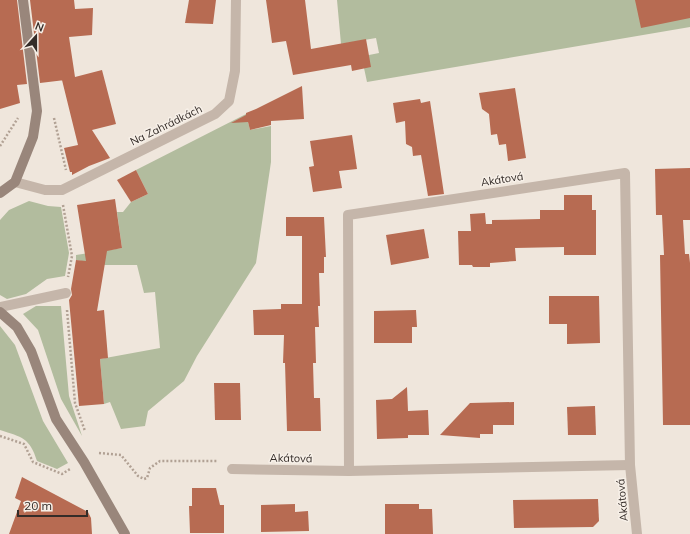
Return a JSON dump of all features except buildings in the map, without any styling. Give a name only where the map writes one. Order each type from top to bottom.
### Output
[{"type":"street","points":[[0,193],[15,182],[33,137],[37,111],[23,0]]},
{"type":"street","name":"Na Zahrádkách","points":[[15,182],[45,190],[62,190],[215,114],[229,101],[235,71],[236,0]]},
{"type":"street","name":"Akátová","points":[[349,471],[348,214],[625,172],[630,465],[637,534]]},
{"type":"street","points":[[0,307],[66,293]]},
{"type":"street","points":[[0,312],[17,327],[31,351],[56,419],[84,462],[126,534]]},
{"type":"street","name":"Akátová","points":[[232,469],[349,471],[630,465]]},
{"type":"path","points":[[62,190],[72,256],[66,293],[75,403],[86,432]]},
{"type":"path","points":[[0,436],[24,444],[33,462],[62,474],[98,454],[120,455],[138,476],[144,479],[147,478],[150,468],[160,461],[232,461],[232,469]]},
{"type":"path","points":[[95,448],[98,454]]},
{"type":"green space","points":[[337,0],[690,0],[690,27],[367,82],[364,68],[369,55],[379,53],[376,38],[341,44]]},
{"type":"green space","points":[[246,114],[250,130],[271,126],[271,162],[256,263],[197,356],[184,381],[148,411],[145,426],[121,429],[110,402],[104,404],[100,359],[160,348],[155,292],[144,293],[137,265],[105,265],[76,260],[76,255],[122,248],[117,212],[123,212],[131,202],[148,194],[136,170]]},
{"type":"green space","points":[[29,201],[48,206],[61,207],[69,253],[65,276],[47,279],[26,294],[7,299],[0,295],[0,220],[9,210]]},
{"type":"green space","points":[[36,306],[61,306],[69,396],[82,436],[61,399],[38,330],[23,314]]},
{"type":"green space","points":[[0,326],[15,345],[43,421],[68,463],[57,469],[37,461],[31,447],[20,437],[0,430]]}]
